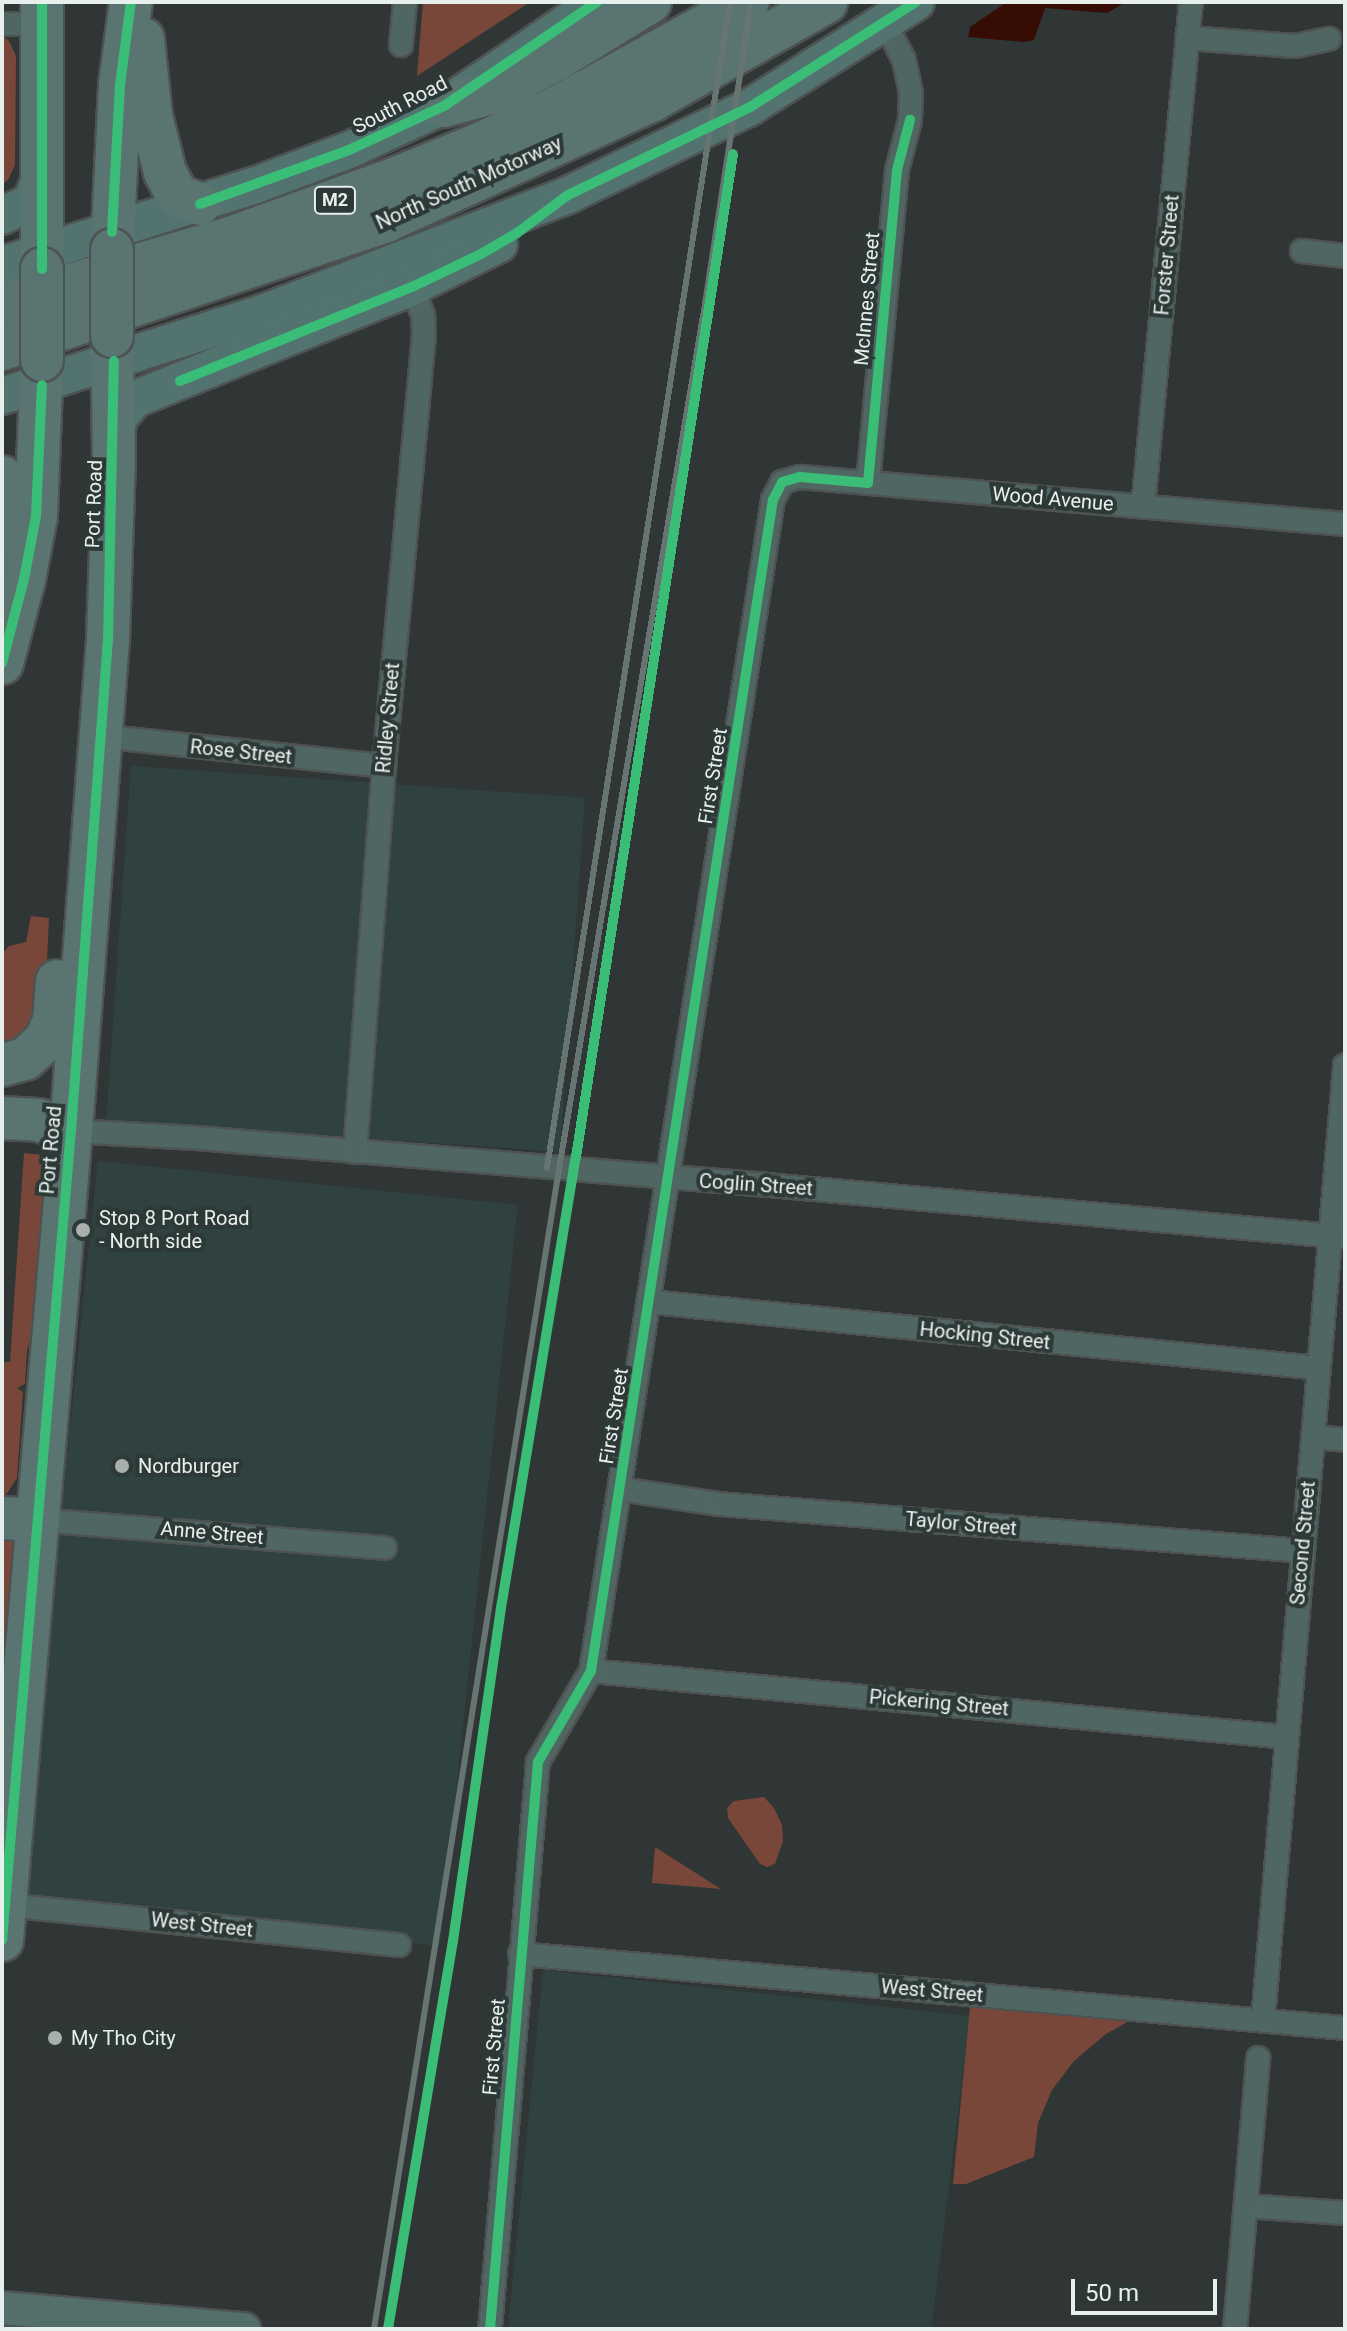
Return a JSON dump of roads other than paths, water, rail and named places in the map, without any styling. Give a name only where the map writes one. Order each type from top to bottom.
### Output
[{"type":"highway","name":"Port Road","points":[[3,1916],[20,1519],[71,1131],[108,640],[114,455],[112,241],[120,85],[131,2]]},
{"type":"highway","points":[[138,2],[151,116],[162,162],[176,193],[188,202],[200,204]]},
{"type":"highway","points":[[444,106],[491,93],[557,59],[650,2]]},
{"type":"highway","name":"North South Motorway","points":[[2,305],[230,238],[394,179],[563,104],[748,2]]},
{"type":"highway","name":"North South Motorway","points":[[2,349],[386,221],[653,100],[826,2]]},
{"type":"highway","points":[[2,663],[24,579],[36,516],[42,372],[29,262],[42,173],[28,17]]},
{"type":"highway","points":[[2,477],[24,579]]},
{"type":"highway","points":[[2,1065],[30,1056],[45,1041],[52,1027],[64,889],[95,797]]},
{"type":"highway","points":[[2,1118],[38,1120],[71,1131]]},
{"type":"main road","name":"South Road","points":[[29,262],[112,241],[200,204],[349,150],[444,106],[597,2]]},
{"type":"main road","points":[[2,396],[42,372],[113,349],[265,312],[568,195],[750,107],[916,2]]},
{"type":"main road","points":[[2,216],[31,202],[42,173]]},
{"type":"main road","points":[[114,455],[119,417],[135,399],[412,287],[501,243],[568,195]]},
{"type":"street","points":[[401,45],[405,2]]},
{"type":"street","name":"Forster Street","points":[[1143,507],[1191,2]]},
{"type":"street","name":"McInnes Street","points":[[868,483],[897,170],[910,120],[911,93],[904,60],[885,23]]},
{"type":"street","points":[[1187,38],[1295,46],[1329,39]]},
{"type":"street","points":[[1302,251],[1345,256]]},
{"type":"street","name":"Ridley Street","points":[[355,1152],[384,766],[424,338],[423,315],[412,287]]},
{"type":"street","name":"Wood Avenue","points":[[773,500],[782,482],[800,477],[1345,524]]},
{"type":"street","name":"First Street","points":[[490,2329],[538,1762],[591,1671],[670,1180],[773,500]]},
{"type":"street","name":"Rose Street","points":[[99,736],[384,766]]},
{"type":"street","name":"Second Street","points":[[1263,2020],[1319,1368],[1338,1236],[1345,1066]]},
{"type":"street","name":"Coglin Street","points":[[71,1131],[670,1180],[768,1185],[1338,1236]]},
{"type":"street","name":"Hocking Street","points":[[651,1302],[1319,1368]]},
{"type":"street","points":[[1313,1437],[1345,1440]]},
{"type":"street","name":"Taylor Street","points":[[620,1489],[719,1504],[1303,1551]]},
{"type":"street","name":"Anne Street","points":[[20,1519],[385,1548]]},
{"type":"street","name":"Pickering Street","points":[[591,1671],[1286,1737]]},
{"type":"street","name":"West Street","points":[[3,1916],[399,1945]]},
{"type":"street","name":"West Street","points":[[520,1954],[1345,2028]]},
{"type":"street","points":[[1235,2329],[1258,2058]]},
{"type":"street","points":[[1246,2206],[1345,2213]]},
{"type":"street","points":[[2,2308],[244,2329]]},
{"type":"railway","points":[[547,1168],[730,2]]},
{"type":"railway","points":[[374,2329],[559,1169],[705,304],[751,2]]},
{"type":"place","name":"Stop 8 Port Road - North side","points":[[83,1230]]},
{"type":"place","name":"Nordburger","points":[[122,1466]]},
{"type":"place","name":"My Tho City","points":[[55,2038]]}]
